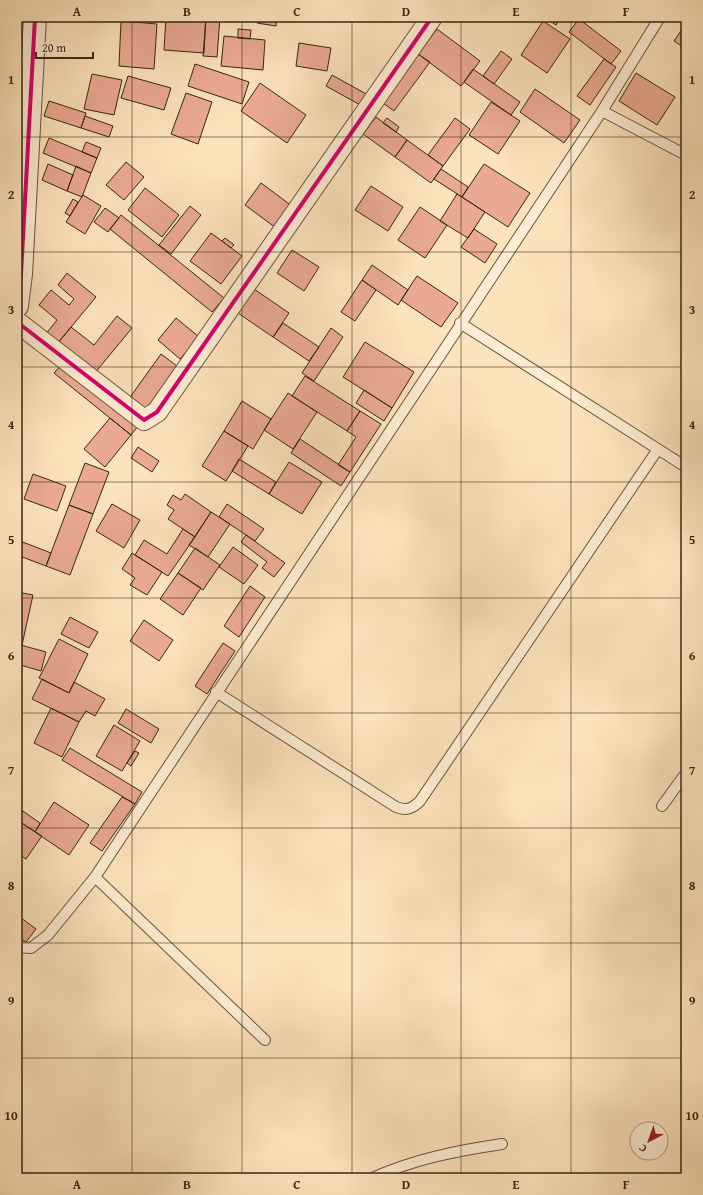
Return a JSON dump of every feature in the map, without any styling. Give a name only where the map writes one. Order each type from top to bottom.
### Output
[{"type":"street","points":[[17,306],[21,274],[22,154],[35,17]]},
{"type":"street","points":[[17,322],[144,420],[157,412],[432,17]]},
{"type":"lane","points":[[17,947],[31,948],[48,935],[95,877],[460,323],[602,111],[660,17]]},
{"type":"lane","points":[[602,111],[686,155]]},
{"type":"lane","points":[[460,323],[686,467]]},
{"type":"lane","points":[[216,692],[396,807],[404,810],[414,807],[658,449]]},
{"type":"lane","points":[[662,806],[686,773]]},
{"type":"lane","points":[[95,877],[265,1040]]},
{"type":"lane","points":[[372,1178],[401,1165],[444,1153],[502,1144]]},
{"type":"building","points":[[166,17],[206,17],[204,53],[164,50]]},
{"type":"building","points":[[206,17],[220,17],[217,57],[203,56]]},
{"type":"building","points":[[258,17],[277,17],[276,26],[257,23]]},
{"type":"building","points":[[307,17],[337,17],[336,22]]},
{"type":"building","points":[[544,17],[561,17],[556,25]]},
{"type":"building","points":[[579,19],[621,51],[611,64],[569,32]]},
{"type":"building","points":[[121,21],[157,24],[154,69],[119,66]]},
{"type":"building","points":[[543,21],[570,39],[547,73],[521,55]]},
{"type":"building","points":[[683,28],[686,30],[686,49],[674,41]]},
{"type":"building","points":[[238,29],[251,30],[250,39],[238,38]]},
{"type":"building","points":[[437,29],[480,61],[461,86],[418,54]]},
{"type":"building","points":[[224,36],[265,40],[263,70],[221,66]]},
{"type":"building","points":[[299,43],[331,48],[327,71],[296,66]]},
{"type":"building","points":[[501,51],[512,59],[494,84],[483,76]]},
{"type":"building","points":[[418,54],[430,62],[394,111],[383,103]]},
{"type":"building","points":[[604,59],[616,67],[590,105],[577,96]]},
{"type":"building","points":[[195,64],[249,82],[242,104],[188,86]]},
{"type":"building","points":[[473,69],[520,102],[511,115],[464,82]]},
{"type":"building","points":[[636,73],[675,97],[657,125],[619,101]]},
{"type":"building","points":[[92,74],[122,80],[114,115],[84,109]]},
{"type":"building","points":[[332,75],[368,95],[362,106],[326,86]]},
{"type":"building","points":[[128,76],[171,88],[164,110],[121,98]]},
{"type":"building","points":[[260,83],[306,115],[287,143],[241,111]]},
{"type":"building","points":[[535,89],[580,120],[564,143],[520,112]]},
{"type":"building","points":[[186,93],[212,102],[198,144],[171,134]]},
{"type":"building","points":[[49,101],[86,113],[81,128],[44,116]]},
{"type":"building","points":[[491,102],[520,121],[498,154],[469,135]]},
{"type":"building","points":[[85,116],[113,126],[109,137],[81,128]]},
{"type":"building","points":[[376,117],[407,140],[395,157],[363,134]]},
{"type":"building","points":[[387,118],[399,127],[396,132],[383,123]]},
{"type":"building","points":[[455,118],[470,129],[443,166],[428,155]]},
{"type":"building","points":[[49,138],[97,158],[91,173],[43,153]]},
{"type":"building","points":[[407,140],[443,166],[431,183],[395,157]]},
{"type":"building","points":[[86,142],[101,148],[97,158],[82,152]]},
{"type":"building","points":[[126,162],[144,177],[124,200],[106,185]]},
{"type":"building","points":[[48,164],[73,175],[67,191],[42,180]]},
{"type":"building","points":[[484,164],[530,193],[508,227],[462,197]]},
{"type":"building","points":[[76,166],[91,173],[82,197],[67,191]]},
{"type":"building","points":[[441,169],[468,187],[462,197],[434,179]]},
{"type":"building","points":[[261,183],[292,206],[276,228],[245,205]]},
{"type":"building","points":[[371,186],[403,207],[388,231],[355,210]]},
{"type":"building","points":[[145,188],[179,215],[162,237],[128,210]]},
{"type":"building","points":[[457,194],[485,212],[468,238],[440,221]]},
{"type":"building","points":[[83,195],[101,206],[85,234],[66,222]]},
{"type":"building","points":[[73,199],[78,202],[70,216],[65,213]]},
{"type":"building","points":[[190,206],[201,215],[171,254],[159,245]]},
{"type":"building","points":[[420,207],[447,225],[425,258],[398,240]]},
{"type":"building","points":[[105,208],[119,218],[108,232],[94,222]]},
{"type":"building","points":[[121,215],[224,298],[212,312],[110,229]]},
{"type":"building","points":[[474,229],[497,244],[485,263],[461,247]]},
{"type":"building","points":[[211,233],[242,256],[221,284],[190,261]]},
{"type":"building","points":[[225,238],[234,245],[231,248],[222,241]]},
{"type":"building","points":[[292,250],[319,267],[304,291],[277,273]]},
{"type":"building","points":[[372,265],[408,290],[398,305],[362,280]]},
{"type":"building","points":[[67,273],[96,297],[57,344],[45,335],[57,320],[39,305],[51,290],[69,305],[74,299],[58,285]]},
{"type":"building","points":[[417,276],[458,303],[441,327],[401,300]]},
{"type":"building","points":[[362,280],[376,290],[355,321],[341,312]]},
{"type":"building","points":[[251,287],[289,313],[273,337],[235,311]]},
{"type":"building","points":[[117,316],[132,328],[94,374],[57,344],[71,327],[94,345]]},
{"type":"building","points":[[176,318],[199,337],[180,359],[158,340]]},
{"type":"building","points":[[283,323],[319,347],[309,361],[273,337]]},
{"type":"building","points":[[331,328],[343,337],[314,381],[302,373]]},
{"type":"building","points":[[365,342],[414,372],[392,408],[343,377]]},
{"type":"building","points":[[161,354],[177,366],[144,412],[128,400]]},
{"type":"building","points":[[62,364],[138,426],[131,435],[54,373]]},
{"type":"building","points":[[305,376],[360,411],[347,431],[292,396]]},
{"type":"building","points":[[364,390],[392,408],[384,421],[356,403]]},
{"type":"building","points":[[288,393],[317,412],[293,449],[264,430]]},
{"type":"building","points":[[242,401],[271,419],[253,449],[224,431]]},
{"type":"building","points":[[360,411],[381,424],[350,472],[338,465],[356,437],[347,431]]},
{"type":"building","points":[[110,418],[131,435],[105,467],[84,449]]},
{"type":"building","points":[[224,431],[248,446],[226,481],[202,466]]},
{"type":"building","points":[[300,439],[350,472],[341,486],[291,453]]},
{"type":"building","points":[[138,447],[159,461],[152,472],[131,458]]},
{"type":"building","points":[[239,459],[276,482],[269,494],[232,471]]},
{"type":"building","points":[[289,462],[322,482],[302,514],[269,494]]},
{"type":"building","points":[[85,463],[109,472],[93,514],[69,505]]},
{"type":"building","points":[[33,474],[66,486],[57,511],[24,499]]},
{"type":"building","points":[[185,494],[211,512],[195,537],[168,519],[174,510],[167,505],[173,495],[181,500]]},
{"type":"building","points":[[112,504],[140,520],[124,548],[96,531]]},
{"type":"building","points":[[227,504],[264,529],[255,541],[219,517]]},
{"type":"building","points":[[69,505],[93,514],[70,575],[46,566]]},
{"type":"building","points":[[211,512],[230,524],[208,557],[189,545]]},
{"type":"building","points":[[183,529],[195,537],[168,576],[135,555],[144,540],[167,554]]},
{"type":"building","points":[[246,535],[285,563],[274,577],[262,568],[267,562],[241,542]]},
{"type":"building","points":[[20,541],[51,553],[46,566],[17,555]]},
{"type":"building","points":[[233,547],[258,565],[244,584],[219,567]]},
{"type":"building","points":[[195,548],[220,565],[203,590],[178,573]]},
{"type":"building","points":[[132,553],[162,572],[147,595],[130,585],[135,578],[122,569]]},
{"type":"building","points":[[178,573],[201,588],[183,615],[160,599]]},
{"type":"building","points":[[250,586],[265,597],[239,637],[224,626]]},
{"type":"building","points":[[17,592],[33,595],[22,645],[17,644]]},
{"type":"building","points":[[70,617],[98,632],[89,648],[61,634]]},
{"type":"building","points":[[144,620],[173,640],[159,661],[130,641]]},
{"type":"building","points":[[59,639],[88,654],[69,693],[39,678]]},
{"type":"building","points":[[223,643],[235,651],[207,694],[195,686]]},
{"type":"building","points":[[17,644],[46,652],[41,671],[17,664]]},
{"type":"building","points":[[42,679],[69,693],[74,682],[105,699],[95,716],[86,711],[79,722],[32,699]]},
{"type":"building","points":[[51,708],[79,722],[62,757],[34,743]]},
{"type":"building","points":[[126,709],[159,729],[151,743],[118,723]]},
{"type":"building","points":[[114,725],[140,741],[122,771],[96,756]]},
{"type":"building","points":[[70,748],[142,792],[135,804],[62,760]]},
{"type":"building","points":[[135,751],[139,753],[131,766],[127,763]]},
{"type":"building","points":[[122,797],[135,804],[102,851],[90,843]]},
{"type":"building","points":[[54,802],[89,825],[69,855],[35,832]]},
{"type":"building","points":[[17,807],[40,823],[35,832],[17,820]]},
{"type":"building","points":[[17,820],[42,836],[26,859],[17,853]]},
{"type":"building","points":[[17,915],[36,929],[26,942],[17,936]]},
{"type":"cycle path","points":[[17,306],[21,274],[35,17]]},
{"type":"cycle path","points":[[17,322],[144,420],[157,412],[432,17]]}]
